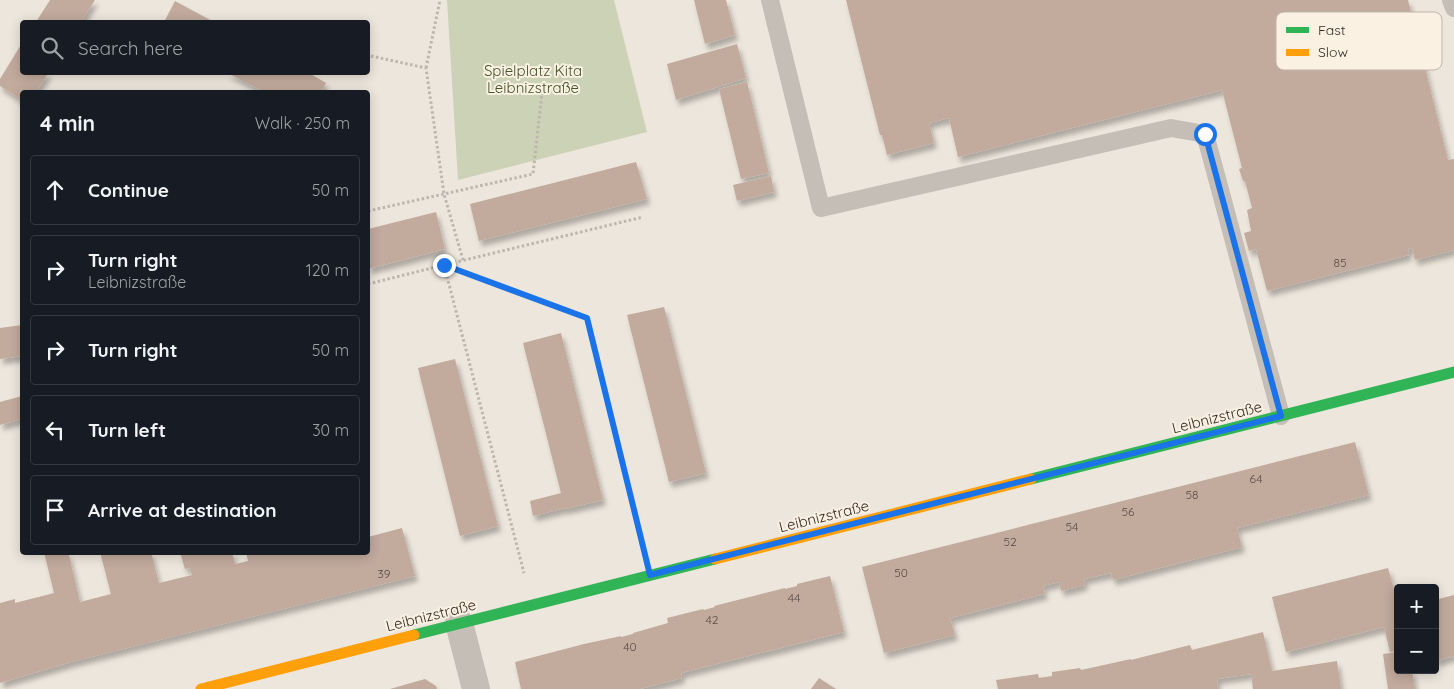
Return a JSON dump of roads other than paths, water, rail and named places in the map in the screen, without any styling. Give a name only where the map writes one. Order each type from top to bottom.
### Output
[{"type":"street","name":"Leibnizstraße","points":[[201,689],[1454,372]]},
{"type":"street","points":[[459,623],[476,689]]},
{"type":"lane","points":[[770,0],[821,208],[1171,128],[1205,134],[1281,416]]},
{"type":"lane","points":[[1451,0],[1454,8]]},
{"type":"park label","name":"Spielplatz Kita Leibnizstraße","points":[[533,78]]}]
